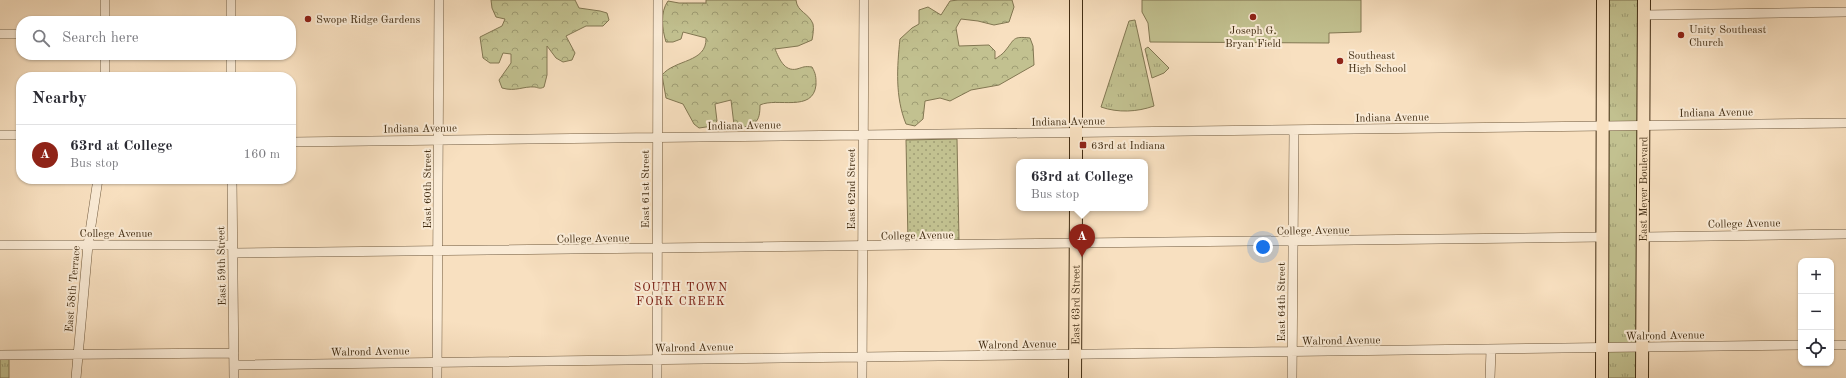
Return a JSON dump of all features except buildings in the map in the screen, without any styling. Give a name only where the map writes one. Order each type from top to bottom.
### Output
[{"type":"main road","points":[[1076,0],[1076,159]]},
{"type":"main road","points":[[1602,378],[1603,0]]},
{"type":"main road","name":"East Meyer Boulevard","points":[[1642,378],[1644,0]]},
{"type":"main road","name":"East 63rd Street","points":[[1075,378],[1076,211]]},
{"type":"street","points":[[104,0],[105,16]]},
{"type":"street","points":[[231,0],[231,16]]},
{"type":"street","name":"East 60th Street","points":[[437,378],[439,0]]},
{"type":"street","name":"East 61st Street","points":[[657,378],[658,0]]},
{"type":"street","name":"East 62nd Street","points":[[862,378],[864,0]]},
{"type":"street","points":[[1644,15],[1846,12]]},
{"type":"street","points":[[0,34],[16,34]]},
{"type":"street","points":[[105,60],[105,72]]},
{"type":"street","points":[[231,60],[231,72]]},
{"type":"street","name":"Indiana Avenue","points":[[296,142],[1846,123]]},
{"type":"street","name":"East 64th Street","points":[[1292,378],[1294,130]]},
{"type":"street","points":[[0,135],[16,135]]},
{"type":"street","name":"East 58th Terrace","points":[[76,378],[88,245],[97,184]]},
{"type":"street","name":"East 59th Street","points":[[232,184],[234,365]]},
{"type":"street","name":"College Avenue","points":[[1643,237],[1846,234]]},
{"type":"street","name":"College Avenue","points":[[0,245],[88,245],[438,252],[1076,245],[1602,237]]},
{"type":"street","name":"Walrond Avenue","points":[[234,365],[1292,353],[1798,345]]},
{"type":"street","points":[[1834,345],[1846,345]]},
{"type":"street","points":[[1490,378],[1491,350]]},
{"type":"street","points":[[0,355],[234,354]]},
{"type":"street","points":[[234,365],[234,378]]},
{"type":"green space","points":[[491,0],[575,0],[579,8],[607,13],[609,20],[603,26],[586,26],[566,36],[575,53],[572,60],[563,62],[556,58],[547,46],[547,75],[544,87],[507,89],[502,88],[499,80],[511,63],[511,54],[503,53],[499,63],[490,63],[483,58],[480,37],[502,26],[505,19],[496,17],[492,8]]},
{"type":"green space","points":[[706,0],[796,0],[801,10],[809,17],[813,24],[812,40],[798,46],[775,49],[783,64],[789,68],[797,69],[812,67],[816,80],[813,94],[808,99],[801,102],[776,102],[760,105],[758,119],[749,126],[739,128],[734,125],[731,100],[715,104],[717,121],[713,126],[699,128],[694,124],[683,104],[666,98],[662,75],[674,66],[689,60],[701,52],[705,46],[706,38],[683,32],[681,39],[673,42],[666,42],[663,26],[663,15],[665,5],[668,1],[679,3],[706,3]]},
{"type":"green space","points":[[1012,0],[1014,7],[1009,22],[994,25],[961,19],[956,28],[959,46],[989,45],[995,51],[995,59],[1004,52],[1014,39],[1030,38],[1033,46],[1034,65],[999,85],[971,90],[950,101],[940,98],[925,101],[923,119],[915,126],[906,124],[902,114],[898,93],[898,60],[900,39],[919,24],[919,10],[928,7],[941,15],[950,1]]},
{"type":"green space","name":"Joseph G. Bryan Field","points":[[1142,0],[1361,0],[1361,32],[1329,33],[1329,43],[1150,42],[1148,23],[1142,12]]},
{"type":"green space","points":[[1606,0],[1640,0],[1638,378],[1606,378]]},
{"type":"green space","points":[[1135,20],[1154,106],[1141,110],[1128,111],[1101,107],[1129,21]]},
{"type":"green space","points":[[1148,47],[1169,68],[1164,73],[1152,78],[1145,49]]},
{"type":"green space","points":[[957,139],[959,241],[908,242],[906,140]]},
{"type":"green space","points":[[0,359],[9,359],[9,378],[0,378]]},
{"type":"place","name":"Joseph G. Bryan Field","points":[[1253,17]]},
{"type":"place","name":"Swope Ridge Gardens","points":[[308,19]]},
{"type":"place","name":"Unity Southeast Church","points":[[1681,35]]},
{"type":"place","name":"Southeast High School","points":[[1340,61]]},
{"type":"place","name":"63rd at Indiana","points":[[1083,145]]},
{"type":"place","name":"63rd at College","points":[[1082,257]]},
{"type":"district","name":"SOUTH TOWN FORK CREEK","points":[[681,294]]}]
